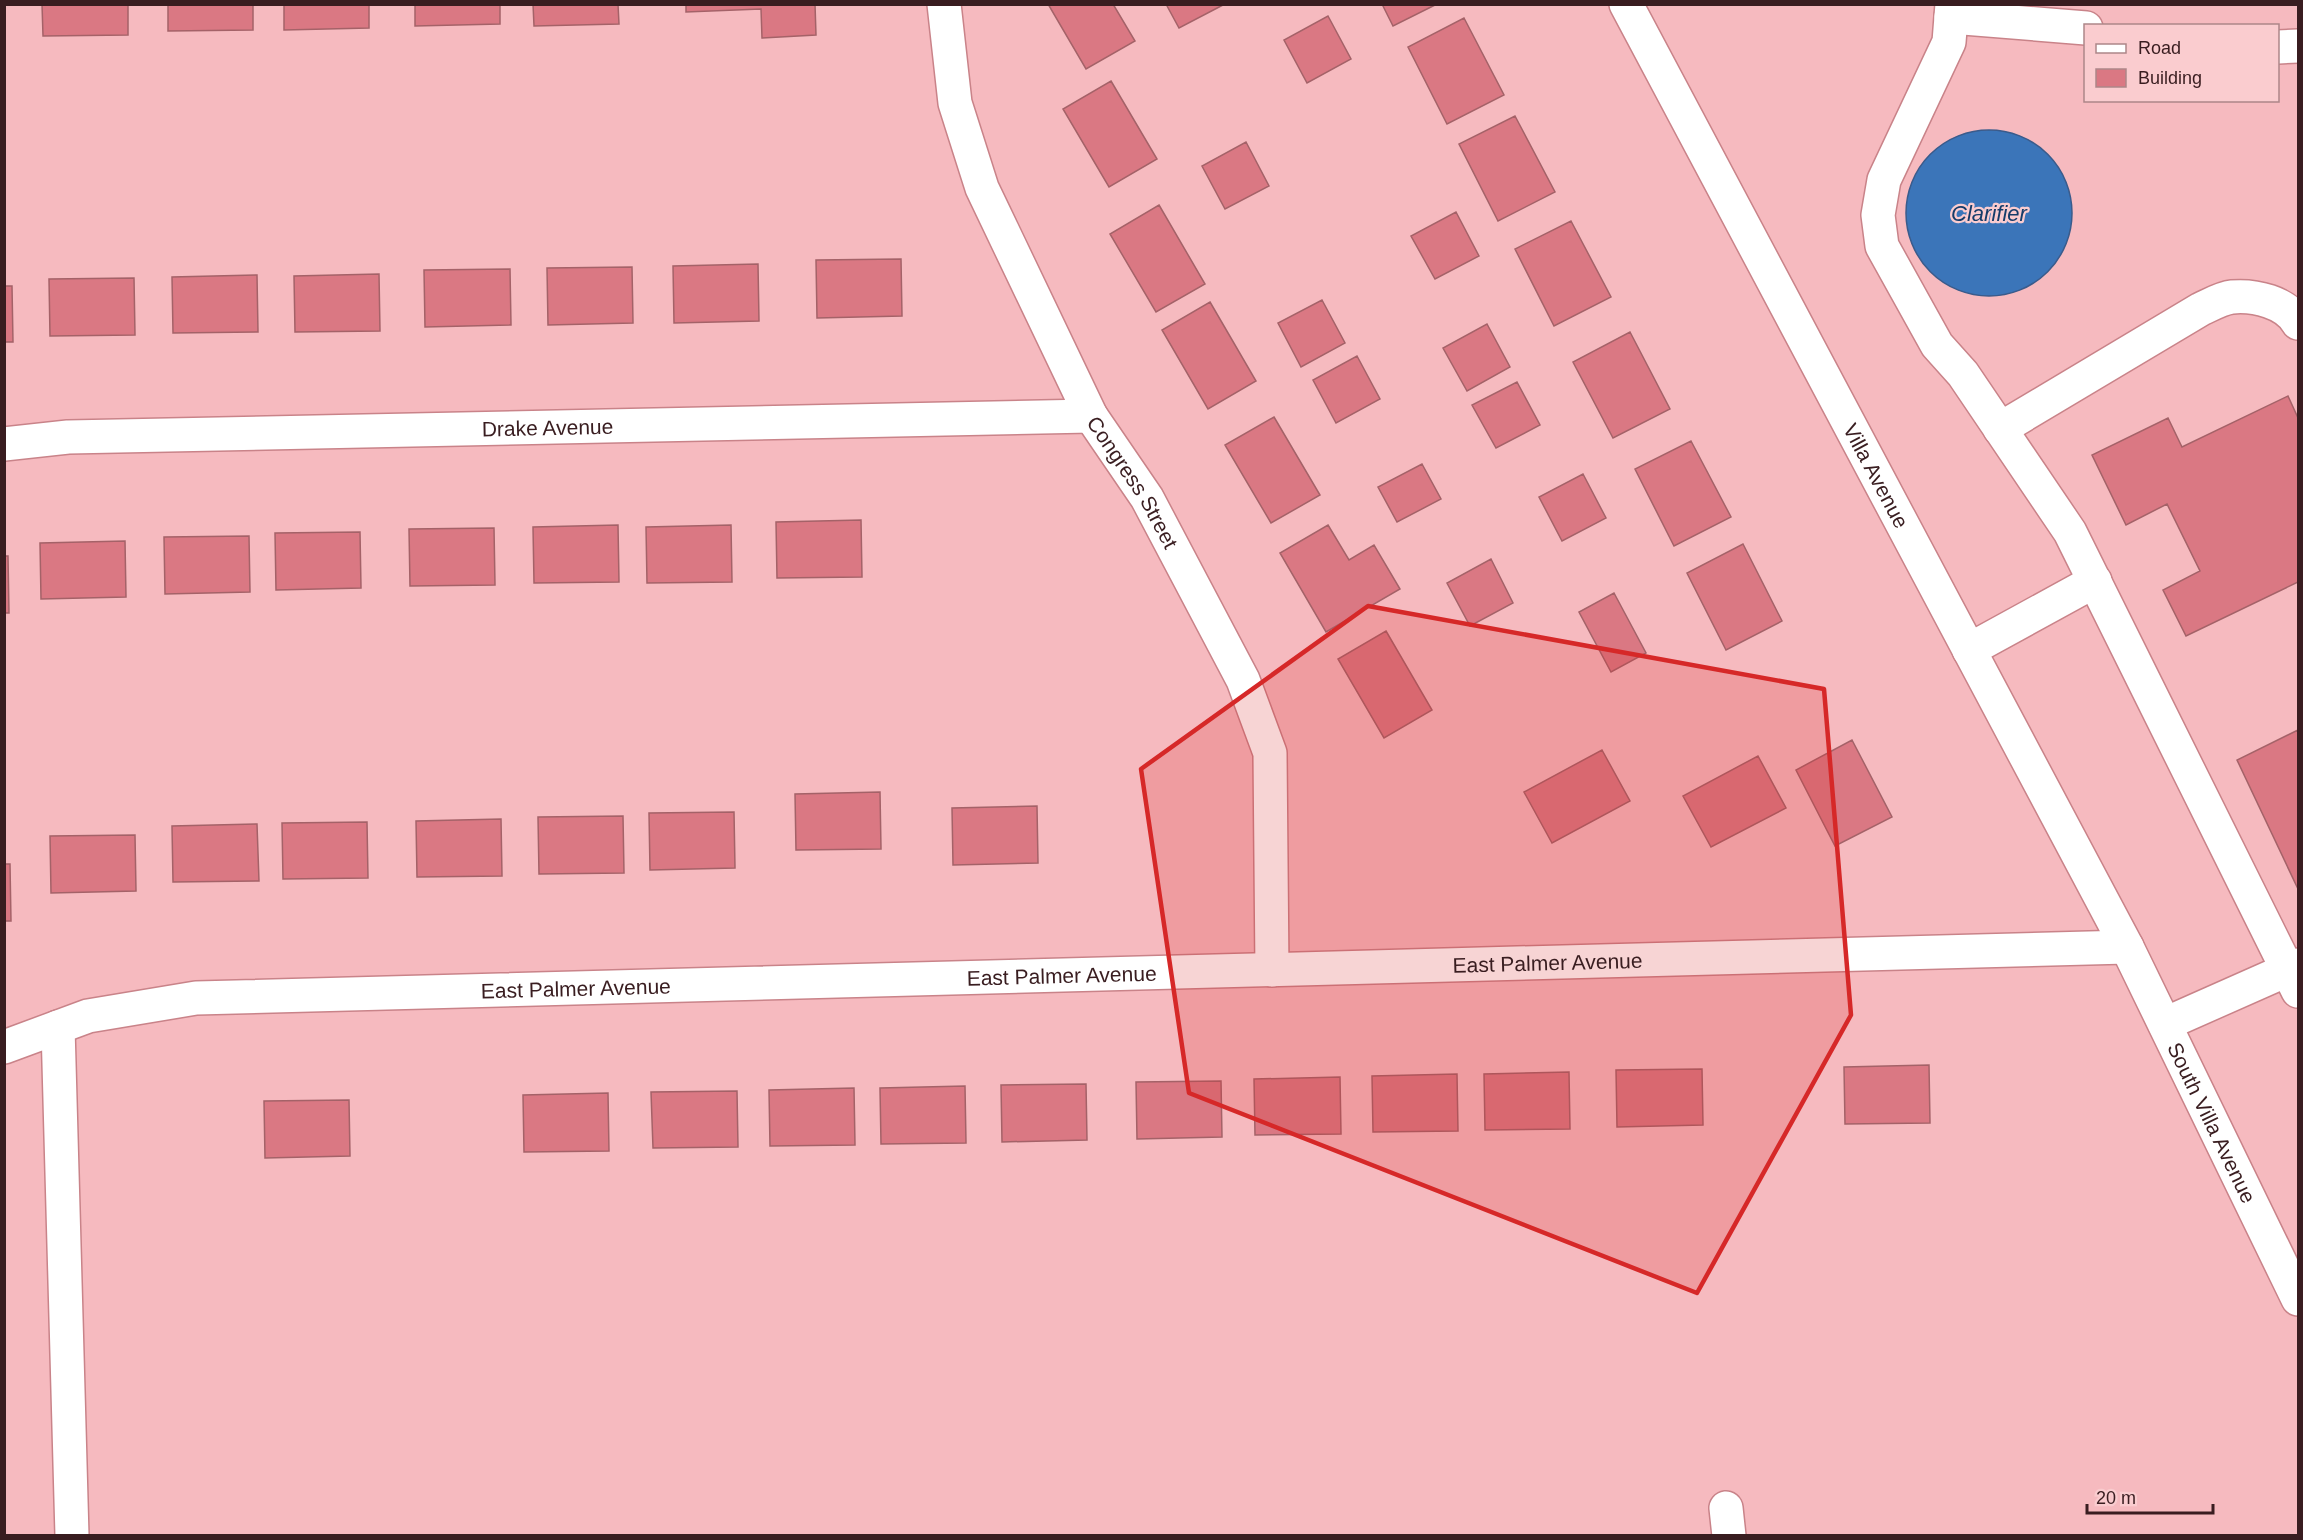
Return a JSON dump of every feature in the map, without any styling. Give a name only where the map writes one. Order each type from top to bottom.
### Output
[{"type":"street","name":"Congress Street","points":[[944,4],[955,103],[982,189],[1091,416],[1147,498],[1243,680],[1270,753],[1272,970]]},
{"type":"street","name":"Villa Avenue","points":[[1635,7],[1969,650],[2127,946]]},
{"type":"street","points":[[2084,28],[1951,11],[1949,42],[1884,180],[1878,215],[1882,246],[1937,345],[1963,374],[2070,532],[2295,975],[2165,1024]]},
{"type":"street","points":[[2279,47],[2298,46]]},
{"type":"street","points":[[2000,429],[2201,309],[2230,297],[2268,300],[2293,314],[2298,323]]},
{"type":"street","name":"Drake Avenue","points":[[4,444],[68,437],[1091,416]]},
{"type":"street","points":[[1969,650],[2095,581]]},
{"type":"street","name":"East Palmer Avenue","points":[[4,1047],[88,1016],[196,998],[2127,946]]},
{"type":"street","name":"South Villa Avenue","points":[[2127,946],[2298,1299]]},
{"type":"street","points":[[58,1027],[72,1536]]},
{"type":"highlighted area","points":[[1368,606],[1824,689],[1851,1015],[1697,1293],[1189,1093],[1141,769]]},
{"type":"water","name":"Clarifier","points":[[1989,130],[2005,131],[2021,136],[2048,154],[2066,181],[2071,197],[2071,229],[2066,245],[2048,272],[2021,290],[2005,295],[1989,296],[1973,295],[1957,290],[1930,272],[1912,245],[1907,229],[1906,213],[1907,197],[1912,181],[1930,154],[1957,136],[1973,131]]},
{"type":"building","points":[[42,4],[128,4],[128,35],[43,36]]},
{"type":"building","points":[[168,4],[253,4],[253,30],[168,31]]},
{"type":"building","points":[[284,4],[369,4],[369,28],[284,30]]},
{"type":"building","points":[[415,4],[500,4],[500,24],[415,26]]},
{"type":"building","points":[[533,4],[618,4],[619,24],[534,26]]},
{"type":"building","points":[[686,4],[815,4],[816,35],[762,38],[761,9],[686,12]]},
{"type":"building","points":[[1048,4],[1113,4],[1135,41],[1086,69]]},
{"type":"building","points":[[1166,4],[1223,4],[1223,5],[1179,28]]},
{"type":"building","points":[[1382,4],[1437,4],[1393,26]]},
{"type":"building","points":[[1328,16],[1351,59],[1307,83],[1284,40]]},
{"type":"building","points":[[1464,18],[1504,95],[1447,124],[1408,47]]},
{"type":"building","points":[[1111,81],[1157,159],[1109,187],[1063,109]]},
{"type":"building","points":[[1515,116],[1555,192],[1498,221],[1459,144]]},
{"type":"building","points":[[1246,142],[1269,186],[1225,209],[1202,166]]},
{"type":"building","points":[[1159,205],[1205,284],[1156,312],[1110,234]]},
{"type":"building","points":[[1456,212],[1479,256],[1435,279],[1411,236]]},
{"type":"building","points":[[1571,221],[1611,297],[1554,326],[1515,249]]},
{"type":"building","points":[[901,259],[902,316],[817,318],[816,260]]},
{"type":"building","points":[[758,264],[759,321],[674,323],[673,266]]},
{"type":"building","points":[[632,267],[633,323],[548,325],[547,268]]},
{"type":"building","points":[[510,269],[511,325],[425,327],[424,270]]},
{"type":"building","points":[[379,274],[380,331],[295,332],[294,276]]},
{"type":"building","points":[[257,275],[258,332],[173,333],[172,277]]},
{"type":"building","points":[[134,278],[135,335],[50,336],[49,279]]},
{"type":"building","points":[[4,286],[12,286],[13,342],[4,342]]},
{"type":"building","points":[[1322,300],[1345,343],[1301,367],[1278,323]]},
{"type":"building","points":[[1210,302],[1256,381],[1208,409],[1162,330]]},
{"type":"building","points":[[1487,324],[1510,367],[1467,391],[1443,348]]},
{"type":"building","points":[[1630,332],[1670,409],[1613,438],[1573,362]]},
{"type":"building","points":[[1357,356],[1380,399],[1336,423],[1313,380]]},
{"type":"building","points":[[1517,382],[1540,425],[1496,448],[1472,405]]},
{"type":"building","points":[[2288,396],[2298,418],[2298,582],[2186,636],[2163,590],[2200,571],[2167,504],[2126,525],[2092,455],[2168,418],[2182,447]]},
{"type":"building","points":[[1274,417],[1320,495],[1271,523],[1225,445]]},
{"type":"building","points":[[1691,441],[1731,517],[1674,546],[1635,469]]},
{"type":"building","points":[[1422,464],[1441,499],[1397,522],[1378,487]]},
{"type":"building","points":[[1583,474],[1606,518],[1562,541],[1539,497]]},
{"type":"building","points":[[861,520],[862,577],[777,578],[776,522]]},
{"type":"building","points":[[618,525],[619,582],[534,583],[533,527]]},
{"type":"building","points":[[731,525],[732,582],[647,583],[646,527]]},
{"type":"building","points":[[1328,525],[1349,560],[1374,545],[1400,589],[1326,632],[1280,553]]},
{"type":"building","points":[[494,528],[495,585],[410,586],[409,529]]},
{"type":"building","points":[[360,532],[361,588],[276,590],[275,533]]},
{"type":"building","points":[[249,536],[250,592],[165,594],[164,537]]},
{"type":"building","points":[[125,541],[126,597],[41,599],[40,543]]},
{"type":"building","points":[[1743,544],[1782,621],[1726,650],[1687,573]]},
{"type":"building","points":[[4,556],[8,556],[9,613],[4,613]]},
{"type":"building","points":[[1491,559],[1513,603],[1470,626],[1447,583]]},
{"type":"building","points":[[1614,593],[1646,653],[1611,672],[1579,612]]},
{"type":"building","points":[[1386,631],[1432,710],[1384,738],[1338,659]]},
{"type":"building","points":[[2298,730],[2298,889],[2237,760]]},
{"type":"building","points":[[1852,740],[1892,817],[1835,846],[1796,770]]},
{"type":"building","points":[[1602,750],[1630,801],[1552,843],[1524,792]]},
{"type":"building","points":[[1758,756],[1786,808],[1711,847],[1683,796]]},
{"type":"building","points":[[880,792],[881,849],[796,850],[795,794]]},
{"type":"building","points":[[1037,806],[1038,863],[953,865],[952,808]]},
{"type":"building","points":[[734,812],[735,868],[650,870],[649,813]]},
{"type":"building","points":[[623,816],[624,873],[539,874],[538,817]]},
{"type":"building","points":[[501,819],[502,876],[417,877],[416,821]]},
{"type":"building","points":[[367,822],[368,878],[283,879],[282,823]]},
{"type":"building","points":[[257,824],[259,881],[173,882],[172,826]]},
{"type":"building","points":[[135,835],[136,891],[51,893],[50,836]]},
{"type":"building","points":[[4,864],[10,864],[11,921],[4,921]]},
{"type":"building","points":[[1929,1065],[1930,1123],[1845,1124],[1844,1067]]},
{"type":"building","points":[[1702,1069],[1703,1125],[1617,1127],[1616,1070]]},
{"type":"building","points":[[1569,1072],[1570,1129],[1485,1130],[1484,1074]]},
{"type":"building","points":[[1457,1074],[1458,1131],[1373,1132],[1372,1076]]},
{"type":"building","points":[[1340,1077],[1341,1134],[1255,1135],[1254,1079]]},
{"type":"building","points":[[1221,1081],[1222,1137],[1137,1139],[1136,1082]]},
{"type":"building","points":[[1086,1084],[1087,1140],[1002,1142],[1001,1085]]},
{"type":"building","points":[[965,1086],[966,1143],[881,1144],[880,1088]]},
{"type":"building","points":[[854,1088],[855,1145],[770,1146],[769,1090]]},
{"type":"building","points":[[737,1091],[738,1147],[653,1148],[651,1092]]},
{"type":"building","points":[[608,1093],[609,1151],[524,1152],[523,1095]]},
{"type":"building","points":[[349,1100],[350,1156],[265,1158],[264,1101]]}]
